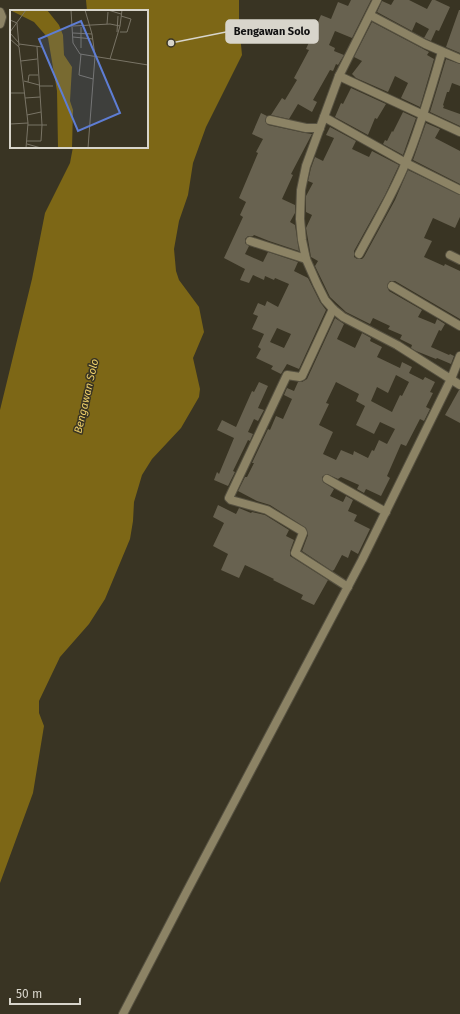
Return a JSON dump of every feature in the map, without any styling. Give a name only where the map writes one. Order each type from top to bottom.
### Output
[{"type":"street","points":[[377,0],[339,76],[306,166],[301,190],[300,219],[306,259],[321,292],[333,309],[343,317],[397,345],[460,385]]},
{"type":"street","points":[[0,12],[2,17],[0,24]]},
{"type":"street","points":[[370,15],[442,52],[460,59]]},
{"type":"street","points":[[359,254],[406,163],[442,52]]},
{"type":"street","points":[[339,76],[460,132]]},
{"type":"street","points":[[324,117],[406,163],[460,190]]},
{"type":"street","points":[[270,120],[302,127],[320,128]]},
{"type":"street","points":[[250,241],[306,259]]},
{"type":"street","points":[[450,255],[460,260]]},
{"type":"street","points":[[392,286],[460,326]]},
{"type":"street","points":[[333,309],[302,376],[287,375],[229,498],[267,510],[302,531],[303,533],[295,553],[348,587]]},
{"type":"street","points":[[124,1014],[187,890],[348,587],[452,379],[460,356]]},
{"type":"street","points":[[327,479],[386,512]]},
{"type":"water","points":[[86,0],[239,0],[239,24],[242,55],[206,127],[193,163],[188,195],[179,221],[174,249],[176,271],[179,280],[199,307],[204,332],[193,358],[200,389],[199,397],[181,428],[152,459],[142,475],[134,502],[130,539],[105,599],[89,624],[60,657],[39,701],[39,713],[44,726],[33,793],[0,883],[0,410],[32,279],[45,213],[70,163],[73,148],[148,148],[148,10],[87,10]]},
{"type":"building","points":[[351,0],[371,0],[352,38],[335,31],[329,45],[335,48],[334,51],[344,55],[338,65],[336,64],[333,71],[330,70],[313,100],[317,102],[312,112],[298,104],[289,119],[271,115],[282,98],[285,100],[297,80],[294,78],[309,50],[306,49],[321,15],[331,19],[338,2],[348,6]]},
{"type":"building","points":[[394,0],[409,0],[427,9],[432,0],[435,0],[450,7],[439,31],[436,30],[431,41],[424,38],[429,29],[416,22],[412,31],[377,12],[382,1],[391,5]]},
{"type":"building","points":[[460,10],[460,53],[446,47]]},
{"type":"building","points":[[372,22],[429,52],[427,55],[434,59],[420,107],[401,98],[408,83],[395,76],[388,92],[356,78],[352,74],[362,61],[354,57]]},
{"type":"building","points":[[446,59],[460,64],[460,86],[452,83],[449,92],[447,92],[443,108],[460,114],[460,126],[430,112]]},
{"type":"building","points":[[351,88],[386,104],[377,119],[375,118],[368,135],[335,117],[341,103],[343,104]]},
{"type":"building","points":[[403,112],[416,118],[403,155],[383,144],[385,140],[387,141],[392,131],[393,132]]},
{"type":"building","points":[[261,113],[267,116],[265,121],[268,125],[312,134],[291,174],[293,175],[282,199],[295,205],[295,213],[290,222],[295,225],[299,251],[254,235],[248,236],[245,239],[245,243],[249,246],[245,254],[263,262],[268,252],[298,262],[294,271],[308,278],[320,302],[326,310],[299,369],[287,364],[281,374],[271,369],[273,366],[256,358],[261,349],[258,347],[264,334],[252,329],[258,316],[253,314],[258,303],[265,306],[267,301],[278,307],[289,284],[275,278],[274,280],[265,276],[264,280],[253,275],[249,283],[240,280],[245,269],[224,258],[243,217],[240,215],[246,202],[239,198],[258,153],[256,152],[263,139],[252,134]],"holes":[[[277,328],[291,334],[284,348],[270,342]]]},
{"type":"building","points":[[426,123],[440,129],[435,138],[460,151],[460,184],[413,160]]},
{"type":"building","points":[[330,127],[356,141],[352,149],[369,157],[372,151],[399,165],[385,195],[354,251],[354,257],[357,259],[362,259],[364,257],[395,200],[408,170],[460,195],[460,217],[455,228],[433,218],[424,238],[432,241],[424,257],[460,271],[460,319],[395,281],[390,281],[387,286],[389,291],[422,310],[418,317],[435,324],[437,319],[445,324],[441,331],[439,330],[431,347],[454,356],[451,364],[416,351],[411,348],[412,345],[400,339],[402,335],[388,329],[390,326],[373,318],[370,324],[346,312],[330,297],[315,266],[318,261],[311,257],[306,228],[312,215],[306,212],[306,196],[313,183],[308,181],[315,157],[323,161],[334,138],[326,135]]},
{"type":"building","points":[[335,318],[344,324],[337,339],[355,348],[362,333],[371,338],[370,341],[382,347],[377,357],[400,368],[402,362],[412,367],[409,373],[423,380],[425,377],[435,382],[430,392],[433,393],[426,407],[430,409],[424,421],[420,419],[406,446],[401,444],[387,476],[390,478],[381,496],[366,489],[364,493],[357,489],[359,485],[341,477],[338,479],[327,474],[322,477],[323,482],[334,489],[330,496],[343,502],[346,496],[353,500],[348,511],[357,515],[354,521],[370,529],[358,554],[351,550],[348,558],[342,555],[332,571],[302,551],[308,535],[306,528],[270,505],[257,501],[238,491],[245,477],[247,477],[268,429],[270,430],[276,416],[283,419],[292,399],[284,395],[287,388],[294,391],[298,382],[302,382],[307,379]],"holes":[[[396,375],[409,382],[402,396],[400,395],[392,412],[371,401],[377,387],[388,393]],[[336,382],[359,394],[356,401],[365,406],[356,425],[374,434],[380,422],[395,429],[387,444],[379,440],[374,451],[372,450],[368,458],[354,451],[353,455],[341,450],[336,460],[323,454],[333,432],[319,425],[329,404],[326,403]]]},
{"type":"building","points":[[259,382],[268,386],[258,408],[264,410],[258,421],[254,419],[248,432],[253,434],[250,441],[248,440],[233,471],[235,472],[228,486],[214,480],[217,472],[219,474],[234,438],[217,430],[222,420],[236,427],[252,391],[254,392]]},
{"type":"building","points":[[460,390],[460,423],[445,415]]},
{"type":"building","points":[[218,505],[236,514],[239,508],[251,513],[265,515],[289,530],[286,536],[294,540],[290,551],[290,556],[328,580],[314,605],[301,599],[303,595],[245,565],[239,578],[221,570],[228,554],[213,546],[224,523],[213,517]]},
{"type":"place","name":"Bengawan Solo","points":[[171,43]]}]
